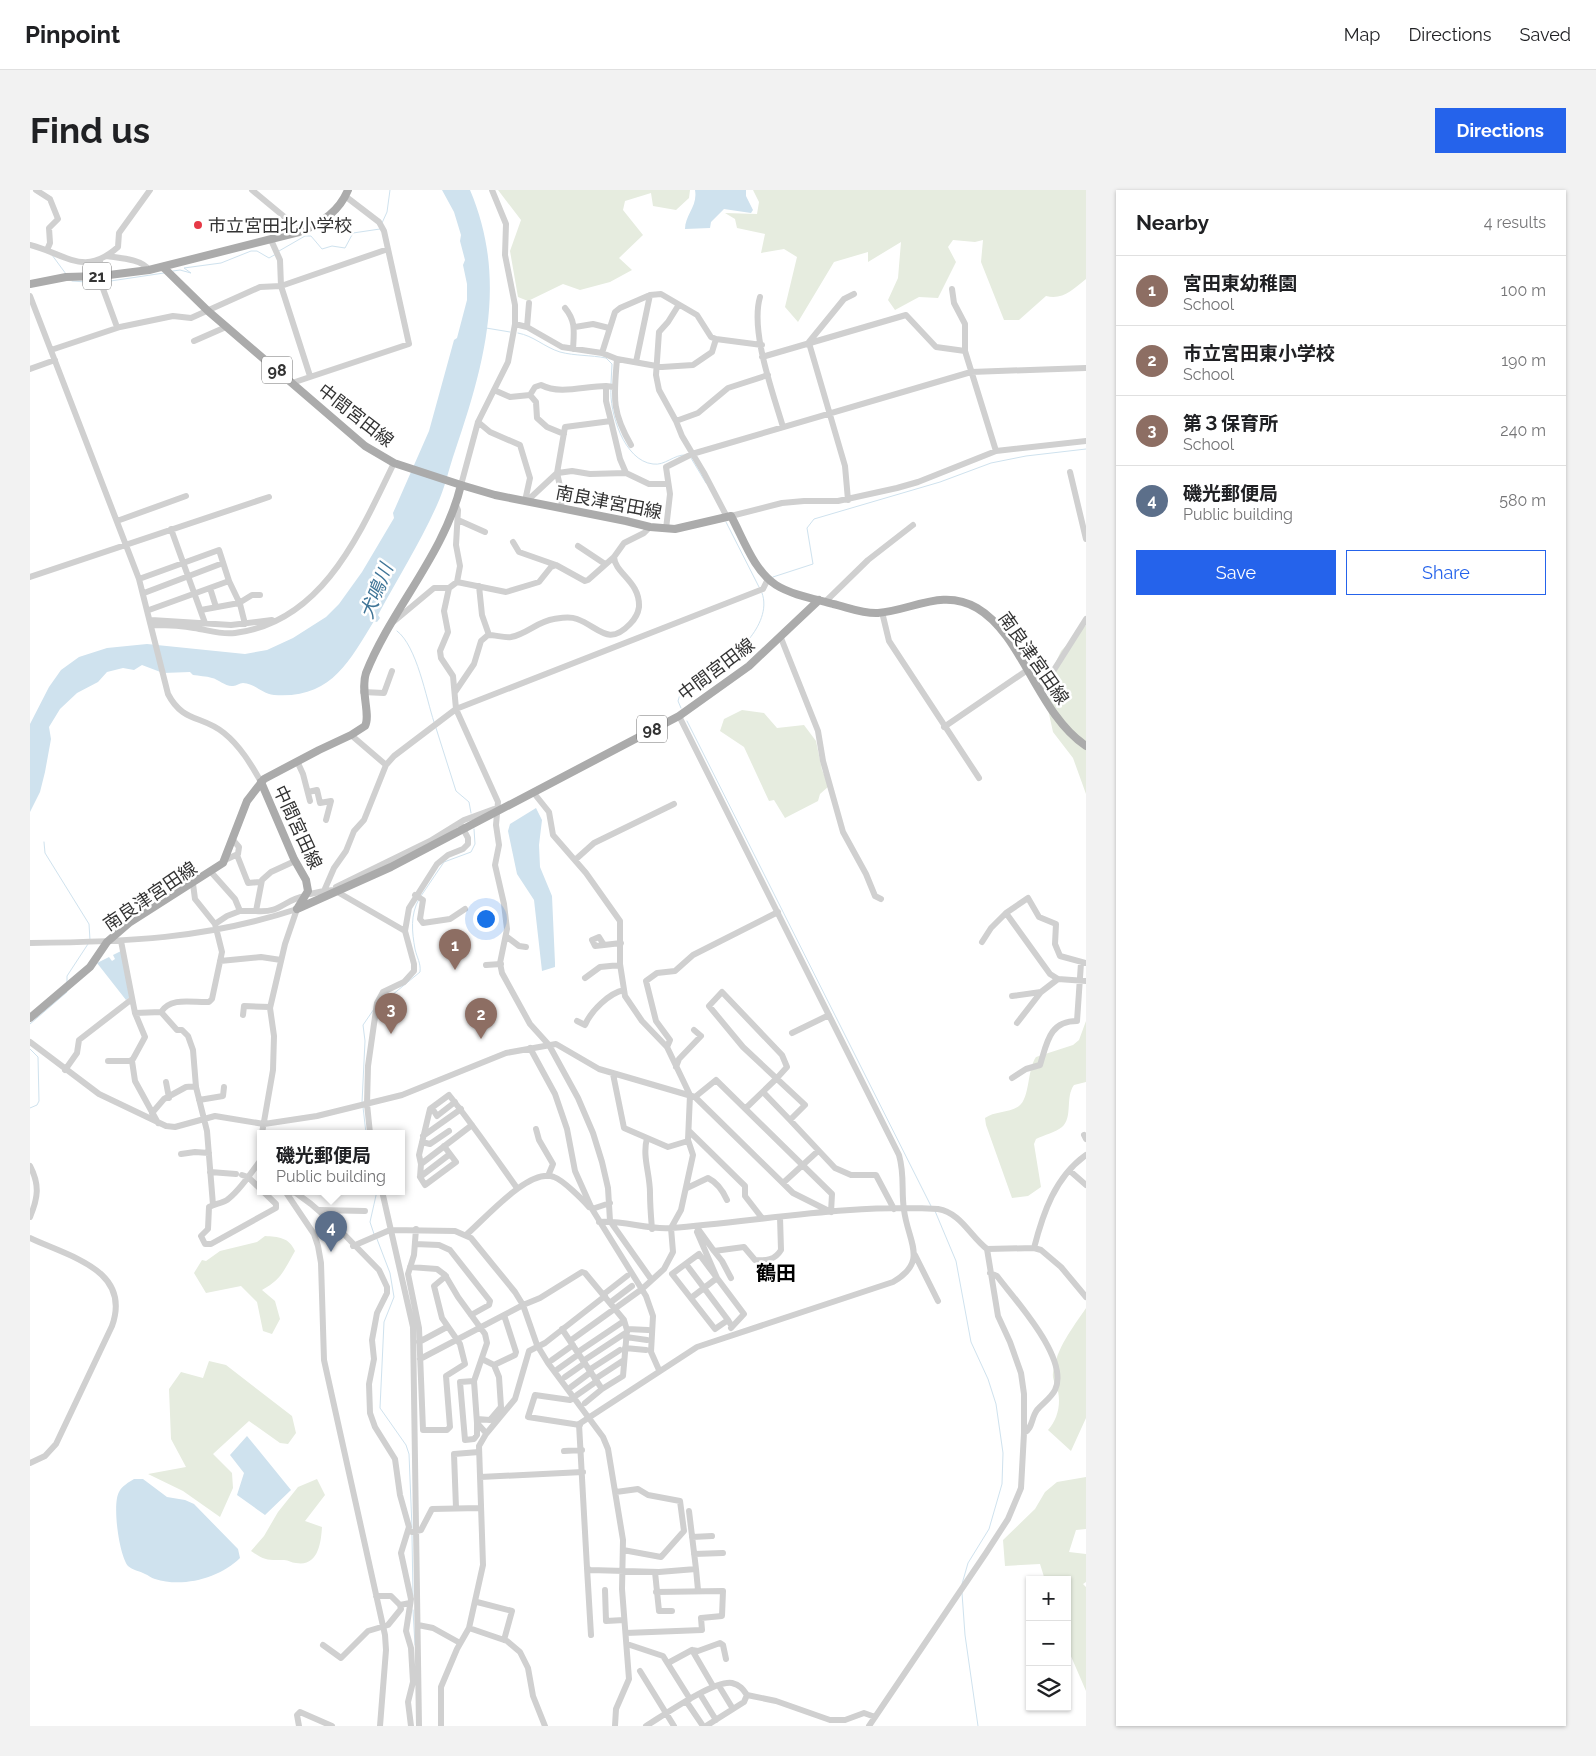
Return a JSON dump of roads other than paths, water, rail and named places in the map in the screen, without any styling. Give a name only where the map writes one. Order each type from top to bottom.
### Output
[{"type":"main road","name":"21","points":[[30,284],[66,277],[101,276],[149,270],[299,232],[323,221],[336,209],[347,193]]},
{"type":"main road","name":"中間宮田線","points":[[163,267],[208,311],[365,446],[396,464],[459,484],[456,505],[442,536],[391,624],[366,675],[363,692],[367,723],[351,735],[271,774],[261,782],[295,861],[306,880],[307,895],[297,909]]},
{"type":"main road","name":"南良津宮田線","points":[[459,484],[526,501],[666,529],[694,526],[729,516],[760,570],[768,579],[783,589],[867,612],[882,612],[943,598],[964,602],[992,619],[1006,637],[1026,671],[1064,727],[1086,746]]},
{"type":"main road","name":"中間宮田線","points":[[297,909],[533,792],[679,716],[724,686],[822,601]]},
{"type":"main road","name":"南良津宮田線","points":[[30,1018],[90,967],[107,942],[129,923],[193,884],[225,860],[247,801],[261,782]]},
{"type":"street","points":[[36,190],[50,199],[58,219],[50,228],[50,243],[46,250]]},
{"type":"street","points":[[30,245],[81,263],[100,261],[118,247],[119,233],[150,190]]},
{"type":"street","points":[[252,190],[293,224],[299,232]]},
{"type":"street","points":[[459,484],[478,422],[508,362],[515,324],[515,305],[505,255],[506,224],[492,190]]},
{"type":"street","points":[[292,383],[409,344],[388,249],[379,222],[347,193]]},
{"type":"street","points":[[271,240],[280,260],[280,286],[310,376]]},
{"type":"street","points":[[51,350],[117,327],[173,316],[191,318],[260,287],[280,286],[388,249]]},
{"type":"street","points":[[108,256],[129,260],[146,266],[149,270]]},
{"type":"street","points":[[100,261],[102,286],[117,327]]},
{"type":"street","points":[[952,289],[954,303],[965,324],[965,351],[996,451]]},
{"type":"street","points":[[602,353],[611,318],[620,308],[655,293],[668,297],[678,306],[697,315],[711,337],[716,340],[762,345]]},
{"type":"street","points":[[809,343],[844,299],[854,294]]},
{"type":"street","points":[[636,362],[650,295]]},
{"type":"street","points":[[30,296],[140,579],[168,692],[174,705],[182,713],[215,727],[232,740],[249,761],[261,782]]},
{"type":"street","points":[[760,297],[756,318],[762,345],[762,357],[783,427]]},
{"type":"street","points":[[527,326],[529,303]]},
{"type":"street","points":[[678,306],[659,332],[656,375],[659,390],[676,421],[689,456],[729,516],[791,502],[848,500],[918,482],[996,451],[1086,441]]},
{"type":"street","points":[[566,308],[573,317],[575,327],[573,349]]},
{"type":"street","points":[[762,357],[906,315],[936,347],[965,351]]},
{"type":"street","points":[[515,324],[527,326],[548,340],[573,349],[602,353],[617,359],[657,367],[693,365],[712,352],[716,340]]},
{"type":"street","points":[[575,327],[593,324],[609,328]]},
{"type":"street","points":[[194,341],[226,326]]},
{"type":"street","points":[[809,343],[845,466],[848,500]]},
{"type":"street","points":[[617,359],[606,401],[620,459],[626,473]]},
{"type":"street","points":[[30,369],[55,360]]},
{"type":"street","points":[[666,529],[670,494],[666,467],[689,456],[971,372],[1086,368]]},
{"type":"street","points":[[676,421],[702,410],[728,388],[768,375]]},
{"type":"street","points":[[530,395],[535,387],[541,385],[563,390],[610,387]]},
{"type":"street","points":[[610,387],[617,416],[630,445]]},
{"type":"street","points":[[494,390],[510,397],[530,395]]},
{"type":"street","points":[[530,395],[536,402],[537,418],[547,427],[564,434]]},
{"type":"street","points":[[561,508],[562,495],[557,473],[567,425],[611,421]]},
{"type":"street","points":[[478,422],[490,432],[520,445],[530,478],[526,501]]},
{"type":"street","points":[[152,624],[186,626],[216,632],[235,633],[266,626],[285,617],[310,599],[340,564],[366,522],[396,464]]},
{"type":"street","points":[[526,501],[557,473],[572,471],[590,474],[626,473],[649,484],[668,484]]},
{"type":"street","points":[[1070,472],[1086,539]]},
{"type":"street","points":[[117,520],[186,496]]},
{"type":"street","points":[[30,577],[126,543],[269,497]]},
{"type":"street","points":[[391,624],[434,588],[449,588],[457,582],[460,566],[456,545],[458,520],[456,505]]},
{"type":"street","points":[[458,520],[485,532]]},
{"type":"street","points":[[822,601],[868,560],[913,525]]},
{"type":"street","points":[[513,542],[519,552],[556,565],[585,581],[591,579],[604,564],[614,557],[624,543],[644,533],[650,527]]},
{"type":"street","points":[[171,529],[205,623]]},
{"type":"street","points":[[578,546],[604,564]]},
{"type":"street","points":[[140,579],[219,550],[245,624]]},
{"type":"street","points":[[455,692],[474,664],[481,641],[489,635],[513,636],[541,622],[564,618],[576,619],[601,634],[608,635],[620,632],[634,620],[638,613],[639,605],[632,583],[616,565],[614,557]]},
{"type":"street","points":[[144,593],[223,562]]},
{"type":"street","points":[[457,582],[501,592],[510,591],[539,582],[551,567],[556,565]]},
{"type":"street","points":[[324,891],[334,868],[346,851],[354,831],[364,820],[386,765],[404,747],[456,709],[761,591],[768,579]]},
{"type":"street","points":[[149,610],[229,581]]},
{"type":"street","points":[[479,586],[482,615],[489,635]]},
{"type":"street","points":[[210,588],[216,607]]},
{"type":"street","points":[[449,588],[444,612],[448,632],[440,650],[441,658],[453,676],[456,709],[498,802],[496,825],[499,845],[495,865],[504,904],[507,937],[501,964],[509,988],[519,1000],[530,1024],[549,1045],[578,1098],[593,1132],[608,1188],[610,1221],[651,1279]]},
{"type":"street","points":[[200,610],[239,603],[252,596],[260,595]]},
{"type":"street","points":[[882,612],[888,641],[979,778]]},
{"type":"street","points":[[152,624],[245,624],[285,617]]},
{"type":"street","points":[[1040,692],[1086,620]]},
{"type":"street","points":[[620,632],[624,644]]},
{"type":"street","points":[[781,638],[818,731],[823,761],[843,832],[866,874],[875,896],[881,899]]},
{"type":"street","points":[[363,692],[384,694],[392,671]]},
{"type":"street","points":[[944,727],[1026,671]]},
{"type":"street","points":[[679,716],[899,1156],[903,1169],[903,1209],[915,1255],[938,1301]]},
{"type":"street","points":[[351,735],[386,765]]},
{"type":"street","points":[[296,761],[303,774],[310,801]]},
{"type":"street","points":[[308,792],[316,790],[320,803],[331,801],[326,820]]},
{"type":"street","points":[[533,792],[549,812],[553,835],[575,860],[617,915],[621,928],[620,965],[627,1000],[642,1021],[666,1047],[692,1096],[784,1184],[802,1199],[831,1212]]},
{"type":"street","points":[[575,860],[594,843],[674,804]]},
{"type":"street","points":[[369,1130],[365,1105],[369,1057],[377,1002],[383,992],[404,982],[414,971],[414,964],[405,931],[409,908],[415,896],[442,858],[463,849],[468,844],[468,838],[462,826]]},
{"type":"street","points":[[233,840],[239,847],[237,855],[248,883],[260,882],[271,872],[295,861]]},
{"type":"street","points":[[225,860],[237,855]]},
{"type":"street","points":[[211,872],[235,899],[240,912]]},
{"type":"street","points":[[256,922],[260,882]]},
{"type":"street","points":[[135,1013],[161,1012],[168,1005],[183,1001],[209,1002],[212,999],[222,952],[215,928],[195,899],[193,884]]},
{"type":"street","points":[[215,928],[227,916],[240,912],[256,911],[272,915],[296,898],[324,891],[337,890],[405,931]]},
{"type":"street","points":[[415,896],[424,902],[421,922],[450,919],[465,909]]},
{"type":"street","points":[[982,942],[991,928],[1006,913],[1028,898],[1039,917],[1056,924],[1055,944],[1058,953],[1064,959],[1083,963],[1083,980],[1077,1021],[1065,1021],[1052,1031],[1040,1066],[1026,1068],[1012,1078]]},
{"type":"street","points":[[30,943],[107,942],[164,938],[256,922],[272,915],[297,909]]},
{"type":"street","points":[[263,1130],[273,1070],[274,1036],[270,1007],[281,960],[297,909]]},
{"type":"street","points":[[666,1047],[670,1040],[656,1021],[646,981],[657,973],[675,971],[693,955],[778,912]]},
{"type":"street","points":[[1006,913],[1050,974],[1058,980],[1083,980]]},
{"type":"street","points":[[507,937],[518,946],[526,947]]},
{"type":"street","points":[[121,941],[135,1013],[144,1037],[132,1061],[135,1081],[158,1123]]},
{"type":"street","points":[[604,945],[621,943]]},
{"type":"street","points":[[220,961],[261,957],[281,960]]},
{"type":"street","points":[[486,965],[501,964]]},
{"type":"street","points":[[585,978],[600,967],[620,965]]},
{"type":"street","points":[[1017,1023],[1042,992],[1058,980]]},
{"type":"street","points":[[577,1021],[585,1025],[589,1016],[613,993],[624,990]]},
{"type":"street","points":[[746,1108],[763,1092],[777,1078],[787,1068],[782,1055],[722,992],[709,1006],[743,1047],[777,1078],[805,1105],[790,1120]]},
{"type":"street","points":[[1012,996],[1042,992]]},
{"type":"street","points":[[65,1070],[76,1057],[79,1040],[132,999]]},
{"type":"street","points":[[243,1015],[244,1006],[270,1007]]},
{"type":"street","points":[[161,1012],[177,1030],[182,1030],[188,1036],[193,1050],[196,1086],[204,1118],[209,1153],[213,1205]]},
{"type":"street","points":[[792,1033],[829,1015]]},
{"type":"street","points":[[676,1068],[679,1059],[700,1036],[694,1030]]},
{"type":"street","points":[[30,1042],[65,1070],[107,1099],[158,1123],[175,1127],[204,1118],[220,1116],[264,1124],[294,1120],[365,1105],[402,1095],[506,1053],[549,1045],[560,1045],[587,1063],[613,1074],[692,1096],[716,1080],[832,1194],[831,1212]]},
{"type":"street","points":[[530,1048],[555,1094],[567,1129],[575,1171],[592,1209],[642,1289],[653,1316],[652,1352],[659,1370]]},
{"type":"street","points":[[108,1061],[132,1061]]},
{"type":"street","points":[[613,1074],[624,1128],[668,1147],[688,1141]]},
{"type":"street","points":[[166,1082],[169,1098]]},
{"type":"street","points":[[152,1113],[163,1101],[186,1087],[196,1086]]},
{"type":"street","points":[[200,1100],[223,1096],[224,1087]]},
{"type":"street","points":[[763,1092],[833,1166],[851,1175],[876,1175],[894,1209]]},
{"type":"street","points":[[444,1146],[456,1162],[425,1185],[420,1177],[421,1164],[419,1158],[423,1139],[432,1108],[450,1095],[517,1188]]},
{"type":"street","points":[[552,1360],[642,1289],[663,1270],[673,1252],[670,1228],[681,1210],[693,1155],[688,1141],[692,1096]]},
{"type":"street","points":[[423,1139],[461,1109]]},
{"type":"street","points":[[421,1164],[472,1125]]},
{"type":"street","points":[[536,1129],[539,1140],[553,1164],[548,1176]]},
{"type":"street","points":[[423,1139],[430,1144],[449,1131]]},
{"type":"street","points":[[689,1131],[745,1186],[745,1196],[762,1218]]},
{"type":"street","points":[[647,1138],[643,1151],[652,1229]]},
{"type":"street","points":[[784,1184],[818,1151]]},
{"type":"street","points":[[181,1154],[209,1153]]},
{"type":"street","points":[[420,1177],[450,1154]]},
{"type":"street","points":[[1034,1248],[1046,1205],[1070,1171],[1086,1155]]},
{"type":"street","points":[[257,1163],[242,1175],[226,1201],[208,1208],[208,1229],[201,1236],[207,1245],[276,1208],[276,1204],[265,1195]]},
{"type":"street","points":[[30,1166],[37,1182],[38,1190],[30,1217]]},
{"type":"street","points":[[1070,1171],[1086,1185]]},
{"type":"street","points":[[210,1172],[242,1175],[257,1188]]},
{"type":"street","points":[[466,1235],[517,1188],[548,1176],[559,1179],[592,1209]]},
{"type":"street","points":[[687,1188],[708,1178],[722,1190],[727,1200]]},
{"type":"street","points":[[289,1195],[310,1227],[318,1246],[321,1263],[324,1360],[383,1627],[386,1650],[380,1726]]},
{"type":"street","points":[[299,1195],[319,1210],[378,1270],[387,1288],[387,1294],[377,1314],[372,1340],[374,1359],[369,1384],[370,1413],[375,1427],[395,1459],[400,1496],[408,1532],[401,1553],[410,1588],[406,1631],[411,1648],[412,1682],[408,1702],[411,1726]]},
{"type":"street","points":[[383,1195],[412,1327],[420,1726]]},
{"type":"street","points":[[592,1209],[610,1203]]},
{"type":"street","points":[[600,1222],[610,1221],[652,1229],[831,1212],[894,1209],[948,1210],[987,1249],[998,1316],[1021,1373],[1024,1394],[1021,1488],[1017,1502],[981,1561],[869,1726]]},
{"type":"street","points":[[319,1210],[365,1211]]},
{"type":"street","points":[[714,1251],[744,1247],[755,1260],[771,1259],[781,1250],[780,1217]]},
{"type":"street","points":[[696,1226],[722,1261],[731,1278]]},
{"type":"street","points":[[696,1226],[699,1238],[717,1278]]},
{"type":"street","points":[[353,1246],[390,1230],[455,1231],[466,1235],[476,1243],[523,1305],[537,1346],[576,1396],[608,1449],[624,1550],[622,1571],[628,1685],[616,1709],[617,1724]]},
{"type":"street","points":[[416,1230],[415,1244],[408,1274],[419,1328],[422,1430],[447,1430],[450,1427],[446,1376],[466,1364],[457,1340],[440,1314],[434,1286],[446,1276]]},
{"type":"street","points":[[30,1238],[104,1276],[113,1287],[117,1306],[112,1326],[56,1444],[45,1456],[30,1463]]},
{"type":"street","points":[[415,1244],[443,1246],[454,1253],[490,1301],[489,1305],[471,1315]]},
{"type":"street","points":[[987,1249],[1034,1248],[1046,1253],[1086,1296]]},
{"type":"street","points":[[663,1270],[672,1274],[715,1329],[744,1314],[699,1254],[672,1274]]},
{"type":"street","points":[[624,1360],[570,1400],[536,1395],[528,1417],[580,1425],[659,1370],[697,1347],[893,1282],[909,1270],[915,1255]]},
{"type":"street","points":[[686,1264],[730,1322],[730,1335]]},
{"type":"street","points":[[410,1268],[437,1270],[446,1276],[480,1328],[486,1343],[474,1381],[478,1436],[474,1439],[465,1440],[460,1382],[474,1381]]},
{"type":"street","points":[[420,1360],[523,1305],[540,1298],[582,1272],[616,1308],[624,1321],[627,1333],[623,1349],[623,1376],[602,1389],[585,1403]]},
{"type":"street","points":[[990,1273],[997,1276],[1043,1337],[1058,1370],[1055,1389],[1034,1414],[1031,1425],[1024,1433]]},
{"type":"street","points":[[441,1726],[441,1687],[460,1643],[469,1628],[477,1602],[483,1565],[479,1452],[486,1433],[512,1405],[518,1392],[527,1355],[537,1346],[545,1343],[627,1276]]},
{"type":"street","points":[[691,1298],[717,1278]]},
{"type":"street","points":[[611,1302],[632,1286]]},
{"type":"street","points":[[494,1365],[516,1352],[504,1315]]},
{"type":"street","points":[[558,1369],[624,1321]]},
{"type":"street","points":[[419,1342],[447,1327]]},
{"type":"street","points":[[562,1329],[602,1389]]},
{"type":"street","points":[[565,1377],[627,1333],[648,1330]]},
{"type":"street","points":[[627,1333],[647,1340]]},
{"type":"street","points":[[571,1386],[623,1349],[646,1350]]},
{"type":"street","points":[[477,1421],[490,1420],[501,1407],[500,1377],[494,1365],[482,1360]]},
{"type":"street","points":[[477,1421],[486,1433]]},
{"type":"street","points":[[580,1425],[591,1635]]},
{"type":"street","points":[[564,1451],[582,1450]]},
{"type":"street","points":[[456,1508],[454,1454],[479,1452]]},
{"type":"street","points":[[480,1477],[583,1472]]},
{"type":"street","points":[[616,1492],[638,1489],[648,1495],[680,1501],[684,1531],[661,1557],[624,1550]]},
{"type":"street","points":[[408,1532],[416,1532],[423,1527],[427,1515],[432,1509],[480,1508]]},
{"type":"street","points":[[689,1511],[698,1590]]},
{"type":"street","points":[[692,1537],[712,1536]]},
{"type":"street","points":[[694,1554],[723,1553]]},
{"type":"street","points":[[587,1568],[590,1570],[655,1572],[696,1569]]},
{"type":"street","points":[[655,1572],[656,1592],[660,1611],[672,1611]]},
{"type":"street","points":[[605,1590],[606,1621],[624,1620]]},
{"type":"street","points":[[626,1633],[702,1630],[701,1618],[722,1616],[723,1591],[656,1592]]},
{"type":"street","points":[[323,1645],[341,1658],[368,1631],[383,1627],[401,1609],[400,1605],[391,1596],[376,1596]]},
{"type":"street","points":[[477,1602],[512,1611],[504,1640]]},
{"type":"street","points":[[400,1605],[410,1603]]},
{"type":"street","points":[[418,1625],[433,1628],[460,1643]]},
{"type":"street","points":[[469,1628],[504,1640],[514,1646],[524,1659],[533,1696],[545,1726]]},
{"type":"street","points":[[668,1663],[692,1650],[698,1651],[720,1643],[723,1645],[726,1658]]},
{"type":"street","points":[[627,1644],[663,1656],[704,1726],[744,1702],[747,1695]]},
{"type":"street","points":[[692,1650],[733,1709]]},
{"type":"street","points":[[640,1671],[674,1726]]},
{"type":"street","points":[[646,1726],[688,1700],[716,1686],[730,1683],[740,1686],[747,1695],[776,1700],[830,1720],[845,1720],[864,1713],[874,1717]]},
{"type":"street","points":[[700,1694],[716,1720]]},
{"type":"street","points":[[436,1726],[436,1713],[440,1707]]},
{"type":"street","points":[[299,1726],[297,1715],[300,1712],[332,1726]]},
{"type":"water","name":"犬鳴川","points":[[442,190],[470,190],[481,223],[488,256],[490,288],[488,321],[475,386],[442,492],[423,533],[378,615],[380,618],[377,622],[374,621],[346,664],[336,675],[310,691],[294,695],[274,695],[248,684],[242,683],[230,686],[214,679],[193,675],[190,672],[163,673],[142,665],[134,670],[123,668],[107,672],[98,682],[77,693],[60,709],[49,727],[51,739],[45,772],[40,792],[30,812],[30,724],[49,687],[61,670],[79,657],[107,648],[147,644],[245,654],[267,650],[293,638],[326,617],[339,604],[362,572],[394,518],[393,513],[429,431],[467,300],[467,284],[463,265],[465,260],[460,241],[461,235],[454,212]]},
{"type":"water","points":[[695,190],[746,190],[746,196],[753,210],[751,213],[724,209],[711,222],[710,228],[685,229],[695,201]]},
{"type":"water","points":[[536,808],[542,820],[539,845],[540,867],[552,896],[555,963],[555,967],[542,971],[534,900],[517,874],[508,831],[510,824]]},
{"type":"water","points":[[121,951],[130,997],[126,1000],[97,963],[109,957],[112,961],[115,959],[113,955]]},
{"type":"water","points":[[247,1436],[291,1490],[265,1515],[237,1495],[244,1473],[230,1455]]},
{"type":"water","points":[[134,1479],[143,1479],[167,1497],[185,1500],[194,1504],[238,1549],[240,1558],[232,1565],[212,1576],[189,1582],[166,1582],[155,1579],[128,1566],[119,1541],[116,1507],[120,1490]]},
{"type":"waterway","points":[[382,223],[387,212],[390,190]]},
{"type":"waterway","points":[[279,251],[305,236],[311,236],[322,249],[332,246],[345,248],[353,233],[380,229]]},
{"type":"waterway","points":[[173,271],[180,270],[191,273],[184,268],[221,263],[251,251],[257,251],[269,258],[276,254]]},
{"type":"waterway","points":[[52,255],[66,274]]},
{"type":"waterway","points":[[104,282],[164,273]]},
{"type":"waterway","points":[[72,281],[100,283]]},
{"type":"waterway","points":[[486,328],[510,332]]},
{"type":"waterway","points":[[518,333],[560,352],[606,358],[612,364],[611,384]]},
{"type":"waterway","points":[[611,388],[613,410],[620,434],[634,454],[643,461],[653,464],[686,455]]},
{"type":"waterway","points":[[773,577],[813,564],[807,528],[814,519],[940,482],[991,463],[1026,456],[1086,449]]},
{"type":"waterway","points":[[691,458],[706,483]]},
{"type":"waterway","points":[[726,522],[759,587]]},
{"type":"waterway","points":[[681,708],[678,701],[682,688],[749,639],[753,634],[762,618],[764,605],[762,593]]},
{"type":"waterway","points":[[397,631],[404,638],[415,660],[434,722]]},
{"type":"waterway","points":[[687,721],[931,1206]]},
{"type":"waterway","points":[[436,728],[456,791],[469,802],[471,813]]},
{"type":"waterway","points":[[421,896],[444,862],[471,852],[475,844],[474,829]]},
{"type":"waterway","points":[[44,842],[45,853],[89,924],[90,940]]},
{"type":"waterway","points":[[380,1005],[420,972],[413,930],[414,911],[419,899]]},
{"type":"waterway","points":[[67,983],[67,976],[88,944]]},
{"type":"waterway","points":[[30,1024],[67,992]]},
{"type":"waterway","points":[[362,1103],[365,1041],[363,1025],[374,1009]]},
{"type":"waterway","points":[[30,1049],[38,1057],[39,1101],[37,1105],[30,1108]]},
{"type":"waterway","points":[[363,1107],[366,1130]]},
{"type":"waterway","points":[[374,1234],[370,1222],[376,1195]]},
{"type":"waterway","points":[[935,1211],[956,1261],[971,1342],[988,1379],[996,1404],[1003,1453],[1002,1484],[989,1529],[968,1563],[962,1584]]},
{"type":"waterway","points":[[377,1239],[390,1273],[394,1297],[384,1322],[380,1408],[406,1445],[409,1454],[412,1528]]},
{"type":"waterway","points":[[412,1535],[413,1596]]},
{"type":"waterway","points":[[962,1593],[965,1635],[978,1726]]},
{"type":"waterway","points":[[413,1610],[415,1645]]},
{"type":"place","name":"市立宮田北小学校","points":[[198,225]]},
{"type":"place","name":"宮田東幼稚園","points":[[455,970]]},
{"type":"place","name":"第３保育所","points":[[391,1034]]},
{"type":"place","name":"市立宮田東小学校","points":[[481,1039]]},
{"type":"place","name":"磯光郵便局","points":[[331,1252]]},
{"type":"district","name":"鶴田","points":[[776,1273]]}]
